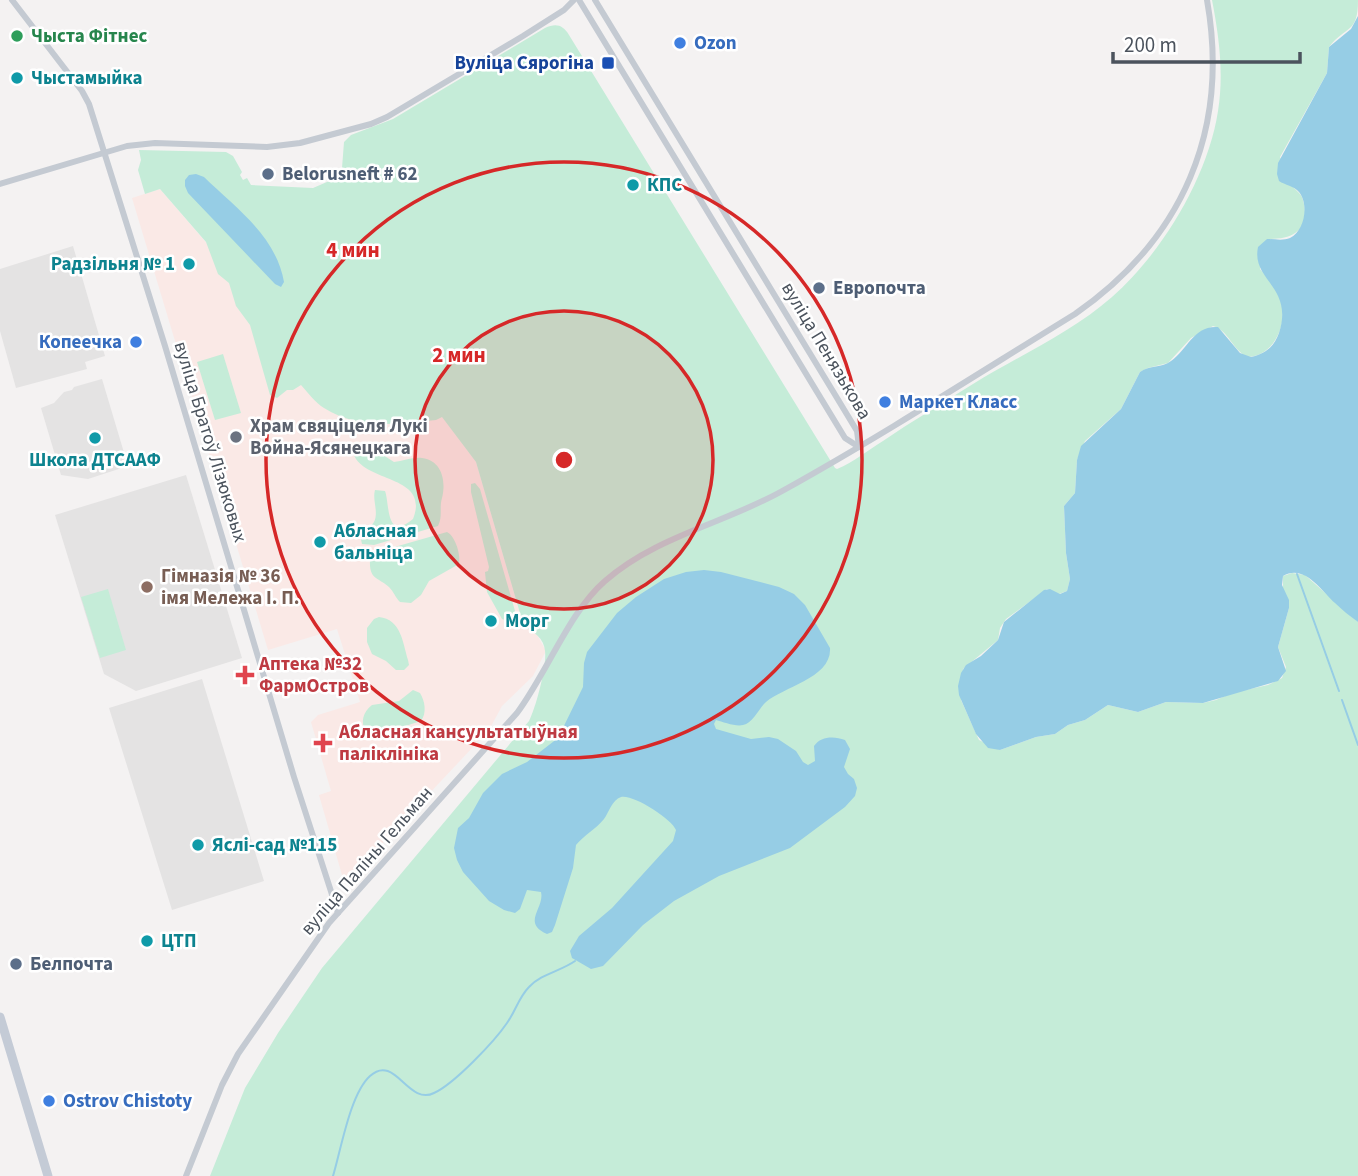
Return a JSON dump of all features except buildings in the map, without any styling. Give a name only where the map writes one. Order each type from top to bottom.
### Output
[{"type":"main road","points":[[0,1017],[47,1176]]},
{"type":"street","name":"вуліца Братоў Лізюковых","points":[[12,0],[86,98],[106,152],[294,778],[338,913]]},
{"type":"street","points":[[0,184],[127,146],[155,143],[267,147],[312,141],[371,124],[523,36],[577,0]]},
{"type":"street","name":"вуліца Пенязькова","points":[[577,0],[845,438],[859,447]]},
{"type":"street","name":"вуліца Пенязькова","points":[[595,0],[857,431],[859,447]]},
{"type":"street","name":"вуліца Паліны Гельман","points":[[186,1176],[237,1054],[338,913],[517,713],[535,689],[578,613],[602,583],[649,550],[738,514],[859,447],[1097,299],[1128,271],[1155,239],[1183,195],[1209,124],[1214,64],[1208,0]]},
{"type":"shaded area","points":[[160,189],[254,298],[442,416],[476,462],[524,627],[536,633],[546,651],[533,676],[502,706],[489,730],[344,882],[319,795],[331,791],[311,722],[318,715],[360,702],[337,629],[268,650],[132,198]]},
{"type":"shaded area","points":[[73,246],[105,356],[85,362],[87,369],[16,388],[0,331],[0,269]]},
{"type":"shaded area","points":[[102,379],[128,466],[88,479],[61,475],[41,408],[54,403],[64,392],[74,387]]},
{"type":"shaded area","points":[[186,475],[242,658],[136,691],[104,674],[55,515]]},
{"type":"shaded area","points":[[202,679],[264,881],[172,910],[109,708]]},
{"type":"green space","points":[[1212,0],[1358,0],[1356,19],[1329,47],[1327,73],[1280,157],[1290,183],[1302,197],[1305,210],[1302,226],[1298,231],[1285,238],[1267,239],[1260,269],[1281,302],[1283,311],[1280,330],[1271,346],[1264,352],[1247,357],[1223,332],[1213,326],[1191,338],[1168,363],[1140,372],[1121,409],[1085,441],[1077,460],[1075,493],[1064,506],[1070,579],[1067,591],[1059,594],[1047,589],[1006,619],[1000,628],[998,640],[963,669],[961,700],[979,740],[1000,750],[1036,737],[1055,734],[1068,725],[1085,720],[1108,705],[1138,712],[1166,702],[1203,703],[1268,685],[1282,678],[1286,667],[1278,647],[1289,608],[1283,589],[1283,576],[1292,573],[1305,575],[1358,622],[1358,1176],[210,1176],[245,1088],[322,968],[529,721],[540,686],[545,651],[541,639],[524,627],[476,462],[442,417],[408,423],[365,423],[337,415],[324,408],[301,385],[287,390],[277,398],[270,395],[250,325],[236,306],[229,283],[218,274],[206,242],[160,189],[145,194],[138,170],[141,160],[139,150],[226,152],[233,156],[242,172],[240,175],[243,180],[247,178],[251,185],[313,188],[334,179],[342,168],[344,142],[351,135],[393,119],[545,28],[556,25],[562,27],[837,469],[1079,322],[1112,297],[1148,259],[1180,212],[1204,162],[1213,136],[1220,97],[1221,69]]},
{"type":"green space","points":[[223,354],[241,413],[215,420],[197,362]]},
{"type":"green space","points":[[359,446],[369,446],[394,462],[419,458],[435,463],[444,485],[438,526],[374,545],[362,544],[360,535],[373,524],[375,518],[375,490],[385,491],[390,518],[393,524],[398,526],[413,519],[416,504],[412,494],[404,486],[368,470],[359,462],[353,452]]},
{"type":"green space","points":[[475,483],[480,489],[515,611],[511,622],[502,619],[487,592],[485,572],[489,567],[471,492],[471,484]]},
{"type":"green space","points":[[447,532],[457,546],[459,564],[429,581],[421,595],[411,603],[400,602],[389,587],[373,575],[370,560],[377,552]]},
{"type":"green space","points":[[108,589],[126,650],[100,658],[81,597]]},
{"type":"green space","points":[[379,617],[392,622],[400,633],[409,665],[404,670],[396,670],[372,654],[367,642],[367,628]]},
{"type":"green space","points":[[413,690],[420,693],[424,703],[425,711],[421,721],[377,735],[366,732],[363,717],[372,705],[399,701]]},
{"type":"water","points":[[1358,16],[1358,622],[1312,580],[1298,573],[1291,573],[1283,576],[1282,585],[1289,600],[1289,608],[1278,647],[1286,671],[1278,681],[1203,703],[1166,702],[1138,712],[1108,705],[1085,720],[1068,725],[1055,734],[1036,737],[1000,750],[988,748],[976,734],[959,695],[961,673],[966,665],[981,656],[998,640],[1004,622],[1044,590],[1050,589],[1060,594],[1067,591],[1070,579],[1064,506],[1075,493],[1077,460],[1081,446],[1121,409],[1140,372],[1171,361],[1203,330],[1218,327],[1240,353],[1251,357],[1268,349],[1277,338],[1282,317],[1281,305],[1260,268],[1258,247],[1267,239],[1284,239],[1295,235],[1302,224],[1305,210],[1299,192],[1279,181],[1278,163],[1327,73],[1329,47],[1351,29]]},
{"type":"water","points":[[189,175],[204,177],[229,200],[264,237],[280,266],[284,282],[281,287],[275,284],[188,193],[185,180]]},
{"type":"water","points":[[704,570],[779,587],[794,594],[805,605],[830,648],[829,658],[823,667],[805,681],[766,702],[750,721],[737,725],[716,720],[716,729],[751,739],[778,739],[796,751],[808,765],[815,761],[814,746],[820,740],[845,740],[850,749],[844,767],[854,779],[857,788],[855,796],[845,807],[790,848],[719,876],[674,901],[643,925],[603,966],[591,969],[572,958],[570,951],[579,936],[612,908],[673,841],[676,830],[673,825],[652,808],[634,799],[621,797],[615,801],[604,819],[576,845],[573,868],[555,925],[552,932],[547,934],[539,930],[535,920],[541,892],[527,890],[520,909],[515,913],[489,901],[463,872],[454,848],[458,828],[469,818],[483,793],[502,774],[527,762],[558,738],[583,687],[587,652],[617,613],[664,579]]},
{"type":"waterway","points":[[1297,574],[1339,691]]},
{"type":"waterway","points":[[1342,700],[1358,745]]},
{"type":"waterway","points":[[333,1176],[352,1109],[363,1084],[370,1076],[379,1071],[387,1071],[417,1093],[434,1093],[462,1072],[493,1041],[529,987],[575,961]]},
{"type":"place","name":"Чыста Фітнес","points":[[17,36]]},
{"type":"place","name":"Ozon","points":[[680,43]]},
{"type":"place","name":"Вуліца Сярогіна","points":[[608,63]]},
{"type":"place","name":"Чыстамыйка","points":[[17,78]]},
{"type":"place","name":"Belorusneft # 62","points":[[268,174]]},
{"type":"place","name":"КПС","points":[[633,185]]},
{"type":"place","name":"Радзільня № 1","points":[[189,264]]},
{"type":"place","name":"Европочта","points":[[819,288]]},
{"type":"place","name":"Копеечка","points":[[136,342]]},
{"type":"place","name":"Маркет Класс","points":[[885,402]]},
{"type":"place","name":"Храм свяціцеля Лукі Война-Ясянецкага","points":[[236,437]]},
{"type":"place","name":"Школа ДТСААФ","points":[[95,438]]},
{"type":"place","name":"Абласная бальніца","points":[[320,542]]},
{"type":"place","name":"Гімназія № 36 імя Мележа І. П.","points":[[147,587]]},
{"type":"place","name":"Морг","points":[[491,621]]},
{"type":"place","name":"Аптека №32 ФармОстров","points":[[245,675]]},
{"type":"place","name":"Абласная кансультатыўная паліклініка","points":[[323,743]]},
{"type":"place","name":"Яслі-сад №115","points":[[198,845]]},
{"type":"place","name":"ЦТП","points":[[147,941]]},
{"type":"place","name":"Белпочта","points":[[16,964]]},
{"type":"place","name":"Ostrov Chistoty","points":[[49,1101]]}]
